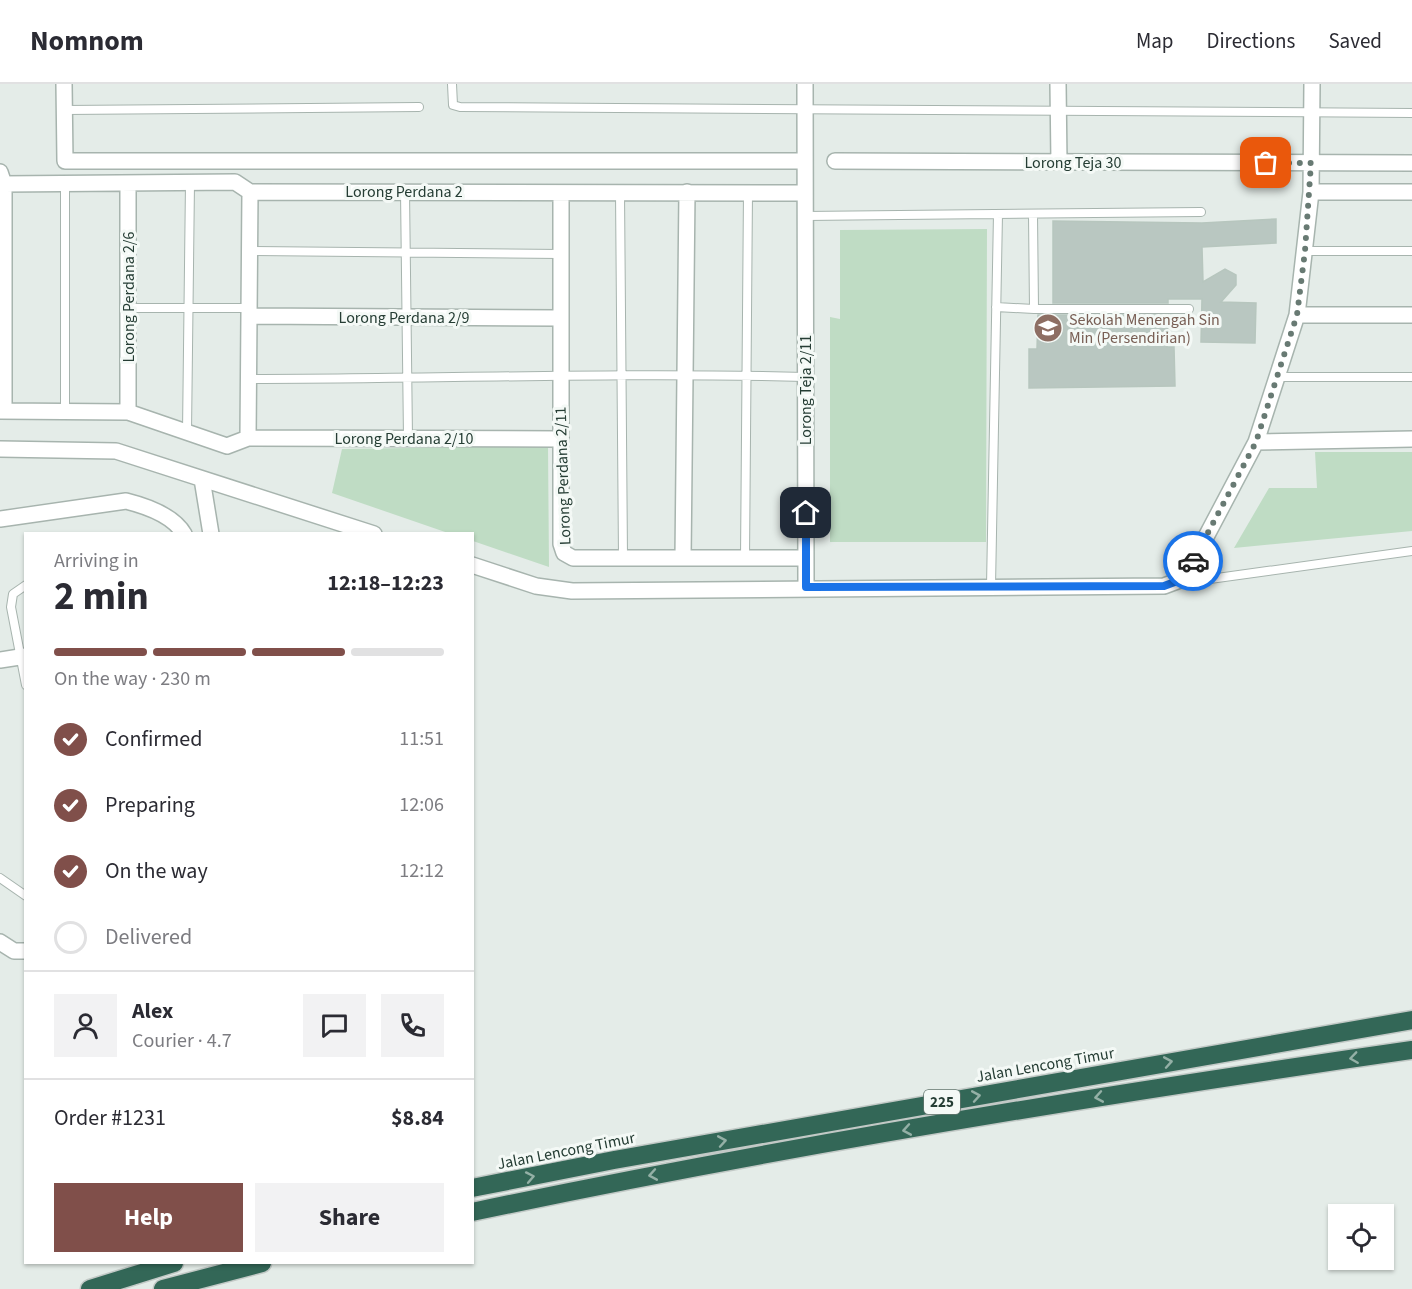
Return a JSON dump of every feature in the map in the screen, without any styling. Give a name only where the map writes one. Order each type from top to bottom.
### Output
[{"type":"highway","name":"Jalan Lencong Timur","points":[[474,1188],[614,1160],[1412,1020]]},
{"type":"highway","name":"225","points":[[474,1212],[612,1182],[1166,1085],[1412,1050]]},
{"type":"highway","points":[[90,1289],[171,1264]]},
{"type":"highway","points":[[163,1289],[258,1264]]},
{"type":"street","points":[[64,84],[65,161],[805,161]]},
{"type":"street","name":"Lorong Teja 2/11","points":[[805,84],[806,587]]},
{"type":"street","points":[[1058,84],[1059,162]]},
{"type":"street","points":[[474,566],[536,586],[572,591],[806,587],[1164,586],[1173,584],[1185,574],[1256,442],[1297,315],[1311,192],[1312,84]]},
{"type":"street","name":"Lorong Teja 30","points":[[834,161],[1412,163]]},
{"type":"street","points":[[2,411],[2,178],[64,184],[235,182],[250,192],[248,438]]},
{"type":"street","name":"Lorong Perdana 2/6","points":[[128,183],[128,412]]},
{"type":"street","name":"Lorong Perdana 2","points":[[250,192],[805,193]]},
{"type":"street","points":[[683,558],[687,192]]},
{"type":"street","points":[[1311,192],[1412,192]]},
{"type":"street","name":"Lorong Perdana 2/11","points":[[561,193],[560,439],[561,544],[564,553],[573,558],[806,558]]},
{"type":"street","name":"Lorong Perdana 2/9","points":[[249,312],[560,318]]},
{"type":"street","points":[[1297,315],[1412,315]]},
{"type":"street","name":"Lorong Perdana 2/10","points":[[2,411],[128,412],[227,446],[248,438],[560,439]]},
{"type":"street","points":[[1256,442],[1412,440]]},
{"type":"street","points":[[0,449],[116,451],[368,532]]},
{"type":"street","points":[[202,479],[211,532]]},
{"type":"street","points":[[0,519],[126,501],[140,504],[174,521],[182,532]]},
{"type":"street","points":[[0,660],[23,656]]},
{"type":"street","points":[[0,942],[14,951],[24,951]]},
{"type":"lane","points":[[452,84],[453,105],[460,107],[1412,113]]},
{"type":"lane","points":[[64,110],[419,107]]},
{"type":"lane","points":[[187,432],[190,183]]},
{"type":"lane","points":[[64,184],[65,411]]},
{"type":"lane","points":[[405,191],[408,438]]},
{"type":"lane","points":[[620,192],[623,558]]},
{"type":"lane","points":[[745,559],[748,192]]},
{"type":"lane","points":[[805,216],[1202,212]]},
{"type":"lane","points":[[991,586],[998,214]]},
{"type":"lane","points":[[1033,214],[1034,309]]},
{"type":"lane","points":[[249,251],[561,254]]},
{"type":"lane","points":[[1305,251],[1412,251]]},
{"type":"lane","points":[[996,307],[1189,309]]},
{"type":"lane","points":[[128,308],[249,312]]},
{"type":"lane","points":[[249,379],[623,375],[805,377]]},
{"type":"lane","points":[[1277,377],[1412,377]]},
{"type":"lane","points":[[1185,574],[1210,579],[1412,551]]},
{"type":"lane","points":[[23,656],[11,600],[16,590],[24,586]]},
{"type":"lane","points":[[0,878],[24,895]]},
{"type":"green space","points":[[987,229],[986,542],[830,542],[830,317],[840,319],[840,230]]},
{"type":"green space","points":[[548,446],[549,567],[474,541],[474,532],[445,532],[332,493],[342,449]]},
{"type":"green space","points":[[1315,452],[1412,452],[1412,531],[1234,548],[1269,488],[1317,488]]},
{"type":"building","points":[[1276,219],[1276,243],[1202,247],[1203,282],[1225,269],[1236,275],[1236,285],[1221,302],[1256,303],[1255,343],[1201,342],[1202,299],[1168,299],[1168,303],[1053,303],[1053,221],[1202,223]]},
{"type":"building","points":[[1038,315],[1168,315],[1167,347],[1174,347],[1175,386],[1029,388],[1029,349],[1037,349]]},
{"type":"way so far","points":[[1193,561],[1256,442],[1297,315],[1311,192],[1311,163],[1266,163]]},
{"type":"place","name":"Sekolah Menengah Sin Min (Persendirian)","points":[[1048,328]]},
{"type":"route","points":[[806,513],[806,587],[1164,586],[1180,580],[1193,561]]}]
